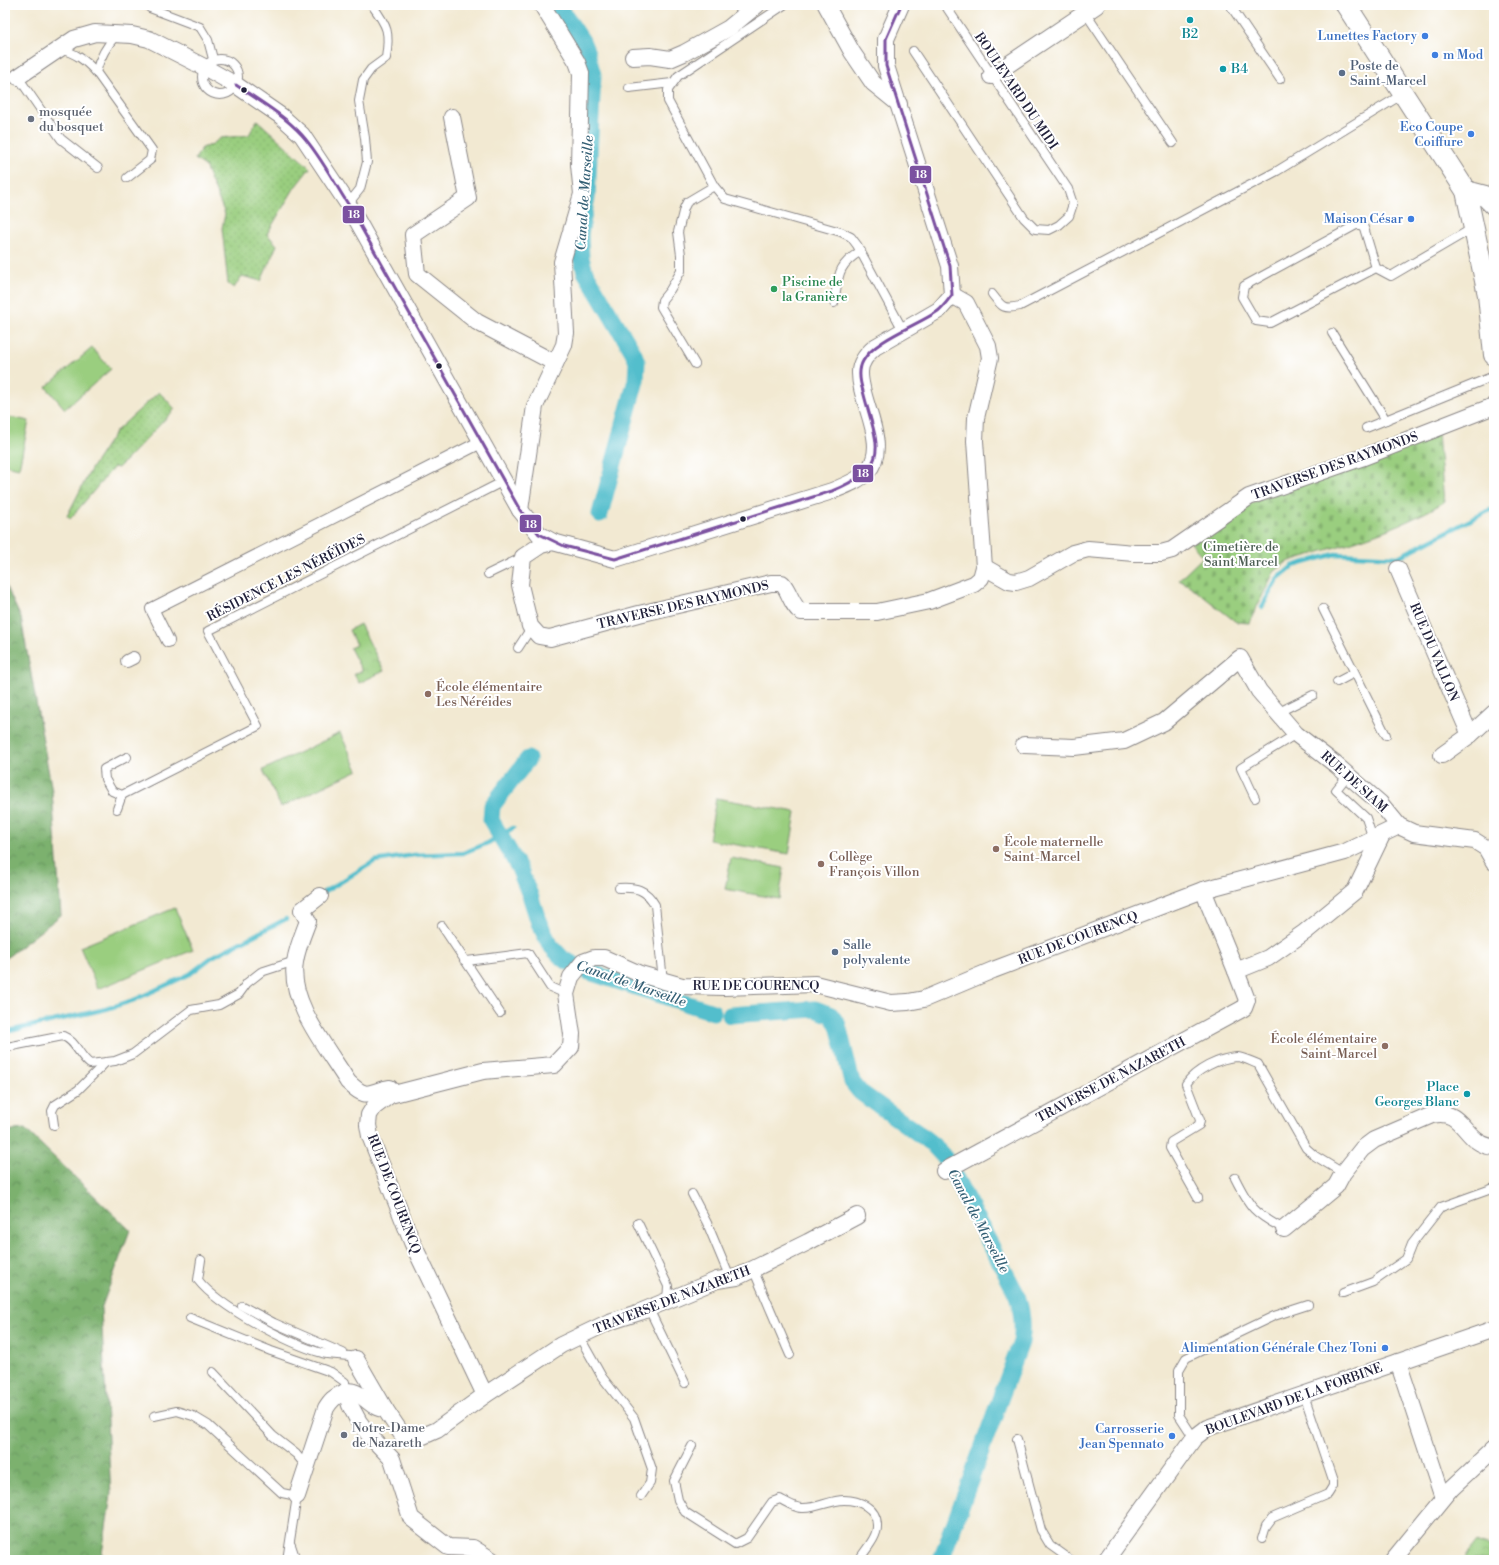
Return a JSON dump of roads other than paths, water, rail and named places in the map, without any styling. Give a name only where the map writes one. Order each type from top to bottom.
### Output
[{"type":"street","points":[[520,510],[535,406],[564,345],[566,333],[562,262],[582,194],[579,165],[581,73],[577,62],[542,5]]},
{"type":"street","points":[[633,57],[650,56],[670,59],[684,53],[729,28],[758,5]]},
{"type":"street","points":[[826,5],[852,52],[873,83],[899,104]]},
{"type":"street","points":[[18,77],[74,39],[95,33],[132,35],[149,39],[209,63],[236,85],[281,116],[302,135],[348,204],[520,510],[539,534],[553,542],[615,559],[832,491],[858,479],[873,464],[876,452],[875,438],[862,385],[860,372],[862,362],[876,347],[904,332],[938,310],[952,295],[950,266],[886,66],[886,39],[901,5]]},
{"type":"street","points":[[1346,5],[1466,191],[1482,259],[1488,295],[1494,355]]},
{"type":"street","points":[[991,76],[1087,8]]},
{"type":"street","points":[[452,117],[468,198],[413,235],[417,274],[477,322],[555,363]]},
{"type":"street","points":[[1466,191],[1485,196],[1494,205]]},
{"type":"street","points":[[952,295],[966,303],[988,346],[990,358],[976,418],[975,441],[984,567]]},
{"type":"street","name":"TRAVERSE DES RAYMONDS","points":[[531,628],[539,636],[550,638],[639,614],[771,583],[782,583],[787,589],[795,608],[800,612],[877,612],[929,601],[974,584],[981,578],[984,567],[1009,581],[1016,582],[1028,578],[1073,553],[1088,549],[1134,553],[1161,553],[1172,550],[1249,497],[1361,458],[1494,406]]},
{"type":"street","points":[[168,641],[152,609],[481,442]]},
{"type":"street","points":[[531,628],[520,585],[523,557],[541,545],[553,542]]},
{"type":"street","name":"RUE DU VALLON","points":[[1398,569],[1470,735]]},
{"type":"street","name":"RUE DE SIAM","points":[[1024,745],[1074,748],[1124,741],[1164,722],[1240,658],[1259,691],[1296,734],[1348,775],[1380,803],[1399,826],[1414,833],[1475,841],[1486,848],[1494,862]]},
{"type":"street","points":[[1442,755],[1470,735],[1494,712]]},
{"type":"street","name":"RUE DE COURENCQ","points":[[486,1394],[422,1265],[370,1136],[368,1125],[369,1115],[374,1106],[390,1095],[483,1071],[554,1066],[571,1047],[572,1034],[566,994],[570,977],[583,962],[594,958],[604,958],[640,974],[682,986],[724,987],[815,984],[891,1003],[908,1002],[924,999],[993,970],[1203,890],[1345,852],[1399,826]]},
{"type":"street","points":[[1236,971],[1268,958],[1305,932],[1355,891],[1378,837]]},
{"type":"street","name":"TRAVERSE DE NAZARETH","points":[[951,1167],[1244,1008],[1247,1000],[1203,890]]},
{"type":"street","points":[[320,896],[302,910],[308,921],[295,961],[294,973],[298,998],[301,1006],[348,1082],[357,1090],[370,1095],[383,1088],[392,1087],[398,1088],[402,1092]]},
{"type":"street","points":[[1284,1229],[1336,1186],[1343,1173],[1362,1149],[1374,1140],[1442,1113],[1451,1115],[1476,1141],[1483,1146],[1494,1147]]},
{"type":"street","name":"TRAVERSE DE NAZARETH","points":[[353,1358],[403,1436],[421,1437],[437,1430],[486,1394],[561,1345],[609,1322],[649,1309],[717,1280],[737,1277],[857,1216]]},
{"type":"street","name":"BOULEVARD DE LA FORBINE","points":[[1106,1560],[1194,1438],[1207,1428],[1494,1329]]},
{"type":"street","points":[[1398,1362],[1447,1493]]},
{"type":"street","points":[[297,1496],[326,1408],[332,1399],[346,1391],[356,1392],[377,1409],[385,1409]]},
{"type":"street","points":[[346,1391],[350,1405],[359,1422],[392,1459],[411,1518],[448,1548],[473,1548],[492,1560]]},
{"type":"street","points":[[1393,1560],[1447,1493],[1494,1449]]},
{"type":"lane","points":[[148,5],[150,8],[200,27],[208,40],[209,63]]},
{"type":"lane","points":[[348,204],[360,189],[367,162],[365,138],[358,101],[363,80],[371,69],[386,58],[390,37],[382,18],[372,5]]},
{"type":"lane","points":[[784,5],[678,76],[668,90],[668,101],[714,186],[725,199],[841,232],[851,237],[861,251],[904,332]]},
{"type":"lane","name":"BOULEVARD DU MIDI","points":[[913,52],[1024,218],[1035,229],[1049,230],[1069,216],[1073,204],[1068,190],[944,5]]},
{"type":"lane","points":[[1230,5],[1280,78]]},
{"type":"lane","points":[[1087,8],[1173,143]]},
{"type":"lane","points":[[96,72],[100,59],[108,44],[117,33]]},
{"type":"lane","points":[[60,49],[74,52],[88,62],[152,150],[150,160],[127,178]]},
{"type":"lane","points":[[18,77],[61,139],[98,168]]},
{"type":"lane","points":[[629,88],[672,83]]},
{"type":"lane","points":[[992,294],[1002,307],[1008,309],[1020,306],[1277,171],[1403,94]]},
{"type":"lane","points":[[695,364],[661,307],[662,300],[670,290],[681,271],[681,255],[678,232],[684,208],[687,202],[714,186]]},
{"type":"lane","points":[[1376,268],[1270,324],[1256,321],[1242,296],[1244,286],[1356,225],[1361,224],[1364,228],[1376,268],[1391,276],[1474,228]]},
{"type":"lane","points":[[834,302],[841,268],[848,259],[861,251]]},
{"type":"lane","points":[[1332,334],[1386,420]]},
{"type":"lane","points":[[1366,428],[1494,376]]},
{"type":"lane","name":"RÉSIDENCE LES NÉRÉÏDES","points":[[122,795],[258,726],[208,631],[504,481]]},
{"type":"lane","points":[[488,574],[523,557]]},
{"type":"lane","points":[[1323,610],[1386,735]]},
{"type":"lane","points":[[518,648],[531,628]]},
{"type":"lane","points":[[1338,682],[1354,673]]},
{"type":"lane","points":[[1277,713],[1313,695]]},
{"type":"lane","points":[[1255,798],[1241,768],[1296,734]]},
{"type":"lane","points":[[117,809],[122,795],[112,791],[105,779],[104,769],[127,757]]},
{"type":"lane","points":[[1348,775],[1336,790],[1366,818],[1378,837]]},
{"type":"lane","points":[[619,888],[634,888],[650,895],[655,905],[663,981]]},
{"type":"lane","points":[[442,926],[500,1013]]},
{"type":"lane","points":[[464,960],[467,961],[528,953],[550,987],[566,994]]},
{"type":"lane","points":[[5,1049],[7,1047],[63,1036],[70,1038],[84,1059],[90,1064],[114,1061],[133,1054],[191,1010],[219,1005],[239,994],[247,983],[261,972],[295,961]]},
{"type":"lane","points":[[1198,1198],[1170,1148],[1171,1142],[1199,1125],[1200,1120],[1186,1084],[1192,1074],[1218,1062],[1238,1057],[1258,1064],[1306,1148],[1315,1156],[1343,1173]]},
{"type":"lane","points":[[54,1125],[52,1111],[55,1105],[78,1090],[106,1062]]},
{"type":"lane","points":[[1235,1178],[1246,1201],[1261,1216],[1284,1229]]},
{"type":"lane","points":[[1343,1293],[1374,1282],[1406,1259],[1412,1244],[1441,1208],[1494,1188]]},
{"type":"lane","points":[[692,1194],[707,1223],[730,1278]]},
{"type":"lane","points":[[638,1223],[668,1286],[667,1301]]},
{"type":"lane","points":[[201,1260],[198,1280],[206,1291],[273,1334],[323,1353],[353,1358]]},
{"type":"lane","points":[[753,1269],[790,1355]]},
{"type":"lane","points":[[1194,1438],[1179,1415],[1179,1370],[1186,1358],[1274,1316],[1308,1305]]},
{"type":"lane","points":[[242,1306],[274,1323],[316,1340],[353,1358]]},
{"type":"lane","points":[[649,1309],[685,1383]]},
{"type":"lane","points":[[190,1318],[271,1351],[331,1372],[345,1382],[346,1391]]},
{"type":"lane","points":[[579,1336],[602,1377],[634,1418],[652,1470],[650,1483],[642,1496]]},
{"type":"lane","points":[[213,1372],[273,1436],[296,1454],[306,1466]]},
{"type":"lane","points":[[1262,1539],[1266,1526],[1272,1518],[1328,1494],[1333,1486],[1333,1481],[1304,1395]]},
{"type":"lane","points":[[154,1416],[177,1411],[198,1419],[208,1425],[282,1493],[297,1496],[287,1560]]},
{"type":"lane","points":[[1017,1438],[1041,1530],[1050,1545],[1071,1560]]},
{"type":"lane","points":[[692,1446],[674,1481],[678,1500],[685,1512],[735,1544],[747,1538],[772,1502],[780,1499],[801,1509],[844,1500],[867,1505],[873,1513],[877,1525],[874,1538],[859,1560]]},
{"type":"lane","points":[[291,1542],[296,1560]]},
{"type":"waterway","name":"Canal de Marseille","points":[[558,5],[582,41],[593,75],[587,197],[580,234],[581,258],[585,272],[633,352],[637,362],[636,380],[600,514]]},
{"type":"waterway","points":[[1262,607],[1277,579],[1293,566],[1335,554],[1398,557],[1490,510]]},
{"type":"waterway","name":"Canal de Marseille","points":[[528,759],[492,806],[491,820],[518,866],[530,895],[539,923],[550,945],[563,959],[589,972],[713,1012]]},
{"type":"waterway","points":[[321,894],[375,861],[414,855],[463,853],[488,843],[513,828]]},
{"type":"waterway","points":[[5,1032],[106,1009],[134,1000],[190,974],[212,957],[286,919]]},
{"type":"waterway","name":"Canal de Marseille","points":[[730,1015],[815,1009],[831,1015],[838,1025],[852,1082],[860,1092],[919,1134],[933,1145],[945,1158],[1017,1295],[1022,1318],[1021,1342],[941,1560]]},
{"type":"place","name":"B2","points":[[1190,20]]},
{"type":"place","name":"Lunettes Factory","points":[[1425,36]]},
{"type":"place","name":"m Mod","points":[[1435,55]]},
{"type":"place","name":"B4","points":[[1223,69]]},
{"type":"place","name":"Poste de Saint-Marcel","points":[[1342,73]]},
{"type":"place","name":"mosquée du bosquet","points":[[31,119]]},
{"type":"place","name":"Eco Coupe Coiffure","points":[[1471,134]]},
{"type":"place","name":"Maison César","points":[[1411,219]]},
{"type":"place","name":"Piscine de la Granière","points":[[774,289]]},
{"type":"place","name":"École élémentaire Les Néréides","points":[[428,694]]},
{"type":"place","name":"École maternelle Saint-Marcel","points":[[996,849]]},
{"type":"place","name":"Collège François Villon","points":[[821,864]]},
{"type":"place","name":"Salle polyvalente","points":[[835,952]]},
{"type":"place","name":"École élémentaire Saint-Marcel","points":[[1385,1046]]},
{"type":"place","name":"Place Georges Blanc","points":[[1467,1094]]},
{"type":"place","name":"Alimentation Générale Chez Toni","points":[[1385,1348]]},
{"type":"place","name":"Notre-Dame de Nazareth","points":[[344,1435]]},
{"type":"place","name":"Carrosserie Jean Spennato","points":[[1172,1436]]},
{"type":"park label","name":"Cimetière de Saint Marcel","points":[[1241,554]]}]
